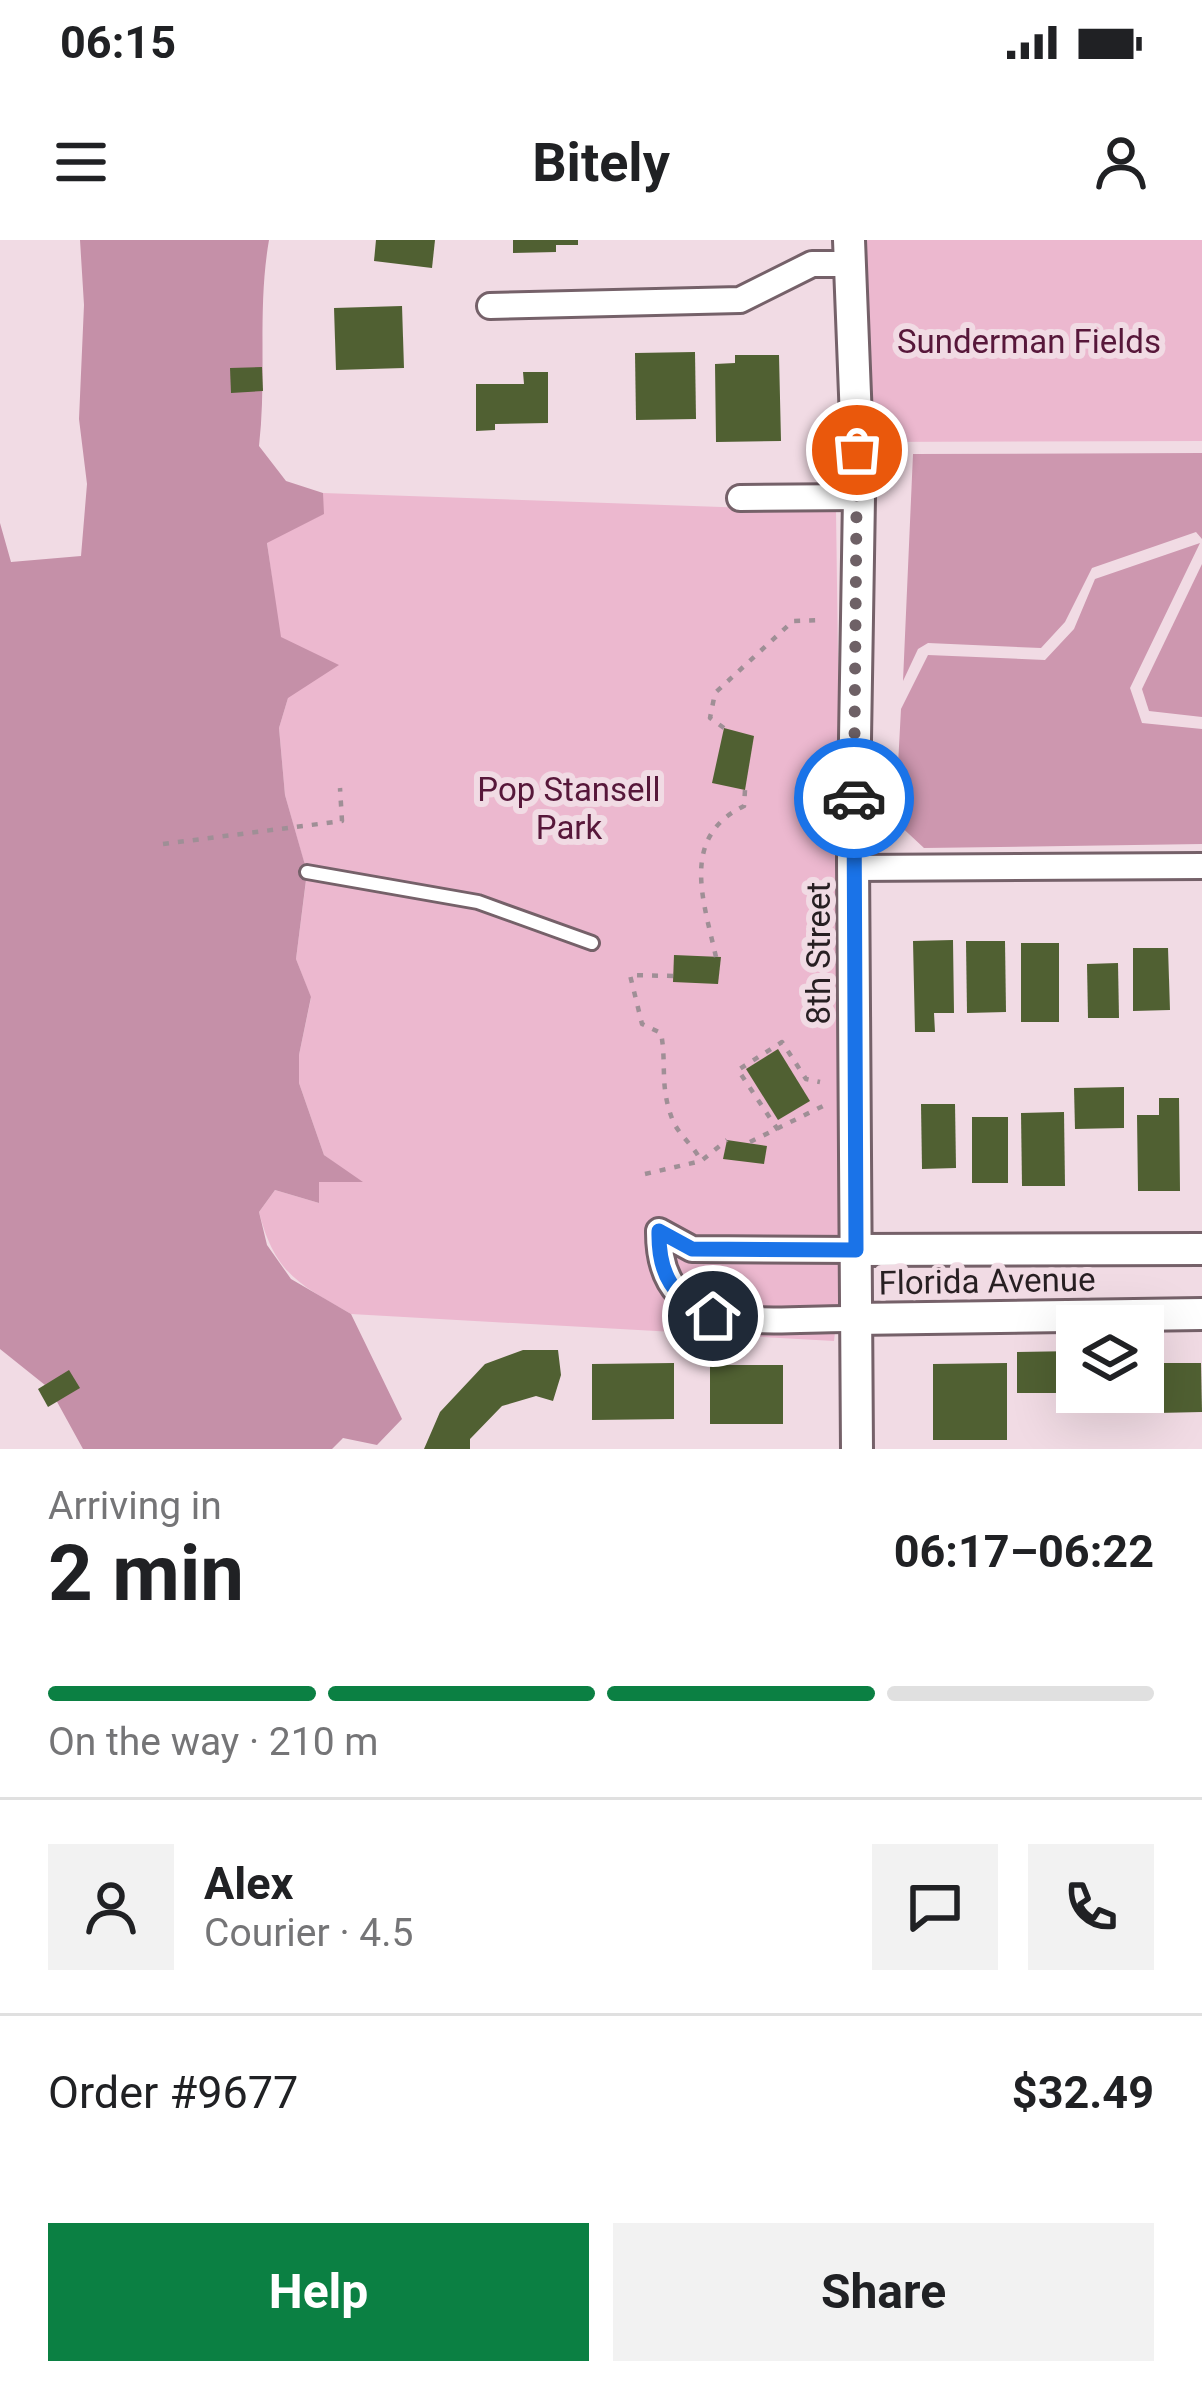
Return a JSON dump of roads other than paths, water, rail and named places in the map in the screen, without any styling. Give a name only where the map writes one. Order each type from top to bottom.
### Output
[{"type":"street","points":[[490,305],[740,300],[812,264],[849,252]]},
{"type":"street","name":"8th Street","points":[[849,252],[859,497],[853,868],[856,1449]]},
{"type":"street","points":[[740,498],[859,497]]},
{"type":"street","points":[[853,868],[1202,866]]},
{"type":"street","name":"Florida Avenue","points":[[1202,1249],[692,1249],[659,1231],[658,1263],[680,1301],[713,1316],[1202,1314]]},
{"type":"lane","points":[[307,872],[478,902],[592,944]]},
{"type":"park label","name":"Sunderman Fields","points":[[1029,341]]},
{"type":"park label","name":"Pop Stansell Park","points":[[569,808]]}]
